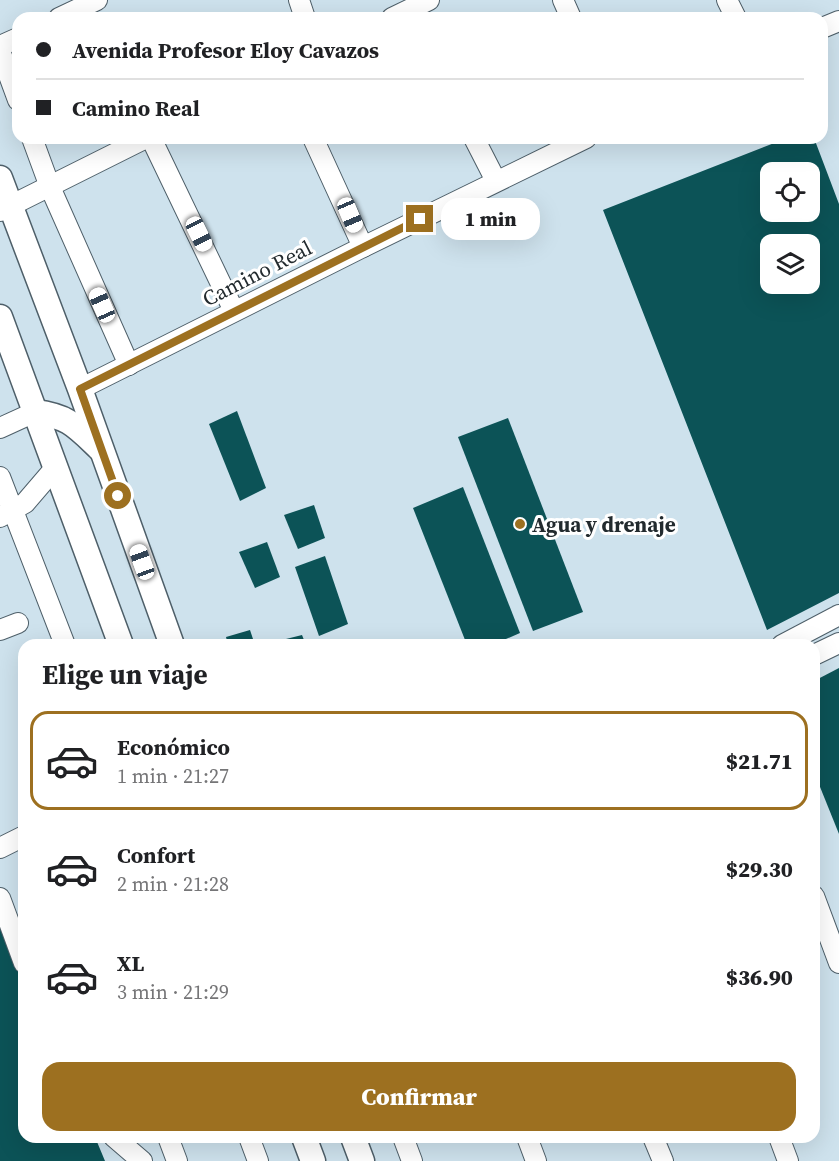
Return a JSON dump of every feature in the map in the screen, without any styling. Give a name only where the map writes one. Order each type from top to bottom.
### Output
[{"type":"main road","points":[[0,178],[5,209],[80,389],[170,639]]},
{"type":"main road","points":[[0,317],[119,639]]},
{"type":"main road","points":[[35,412],[64,418],[80,429],[102,452]]},
{"type":"main road","points":[[306,1143],[313,1161]]},
{"type":"main road","points":[[355,1143],[362,1161]]},
{"type":"street","points":[[72,12],[97,0]]},
{"type":"street","points":[[409,12],[429,0]]},
{"type":"street","points":[[0,51],[12,84]]},
{"type":"street","points":[[34,144],[50,187],[129,365]]},
{"type":"street","points":[[5,209],[134,144]]},
{"type":"street","points":[[154,144],[234,311]]},
{"type":"street","points":[[316,144],[363,247]]},
{"type":"street","points":[[477,144],[496,181]]},
{"type":"street","name":"Camino Real","points":[[80,389],[573,144]]},
{"type":"street","points":[[0,428],[35,412]]},
{"type":"street","points":[[7,514],[35,493],[55,468]]},
{"type":"street","points":[[0,477],[7,514],[62,639]]},
{"type":"street","points":[[793,639],[839,615]]},
{"type":"street","points":[[820,652],[839,643]]},
{"type":"street","points":[[0,848],[18,839]]},
{"type":"street","points":[[0,898],[18,947]]},
{"type":"street","points":[[820,923],[839,963]]},
{"type":"street","points":[[121,1143],[142,1161]]},
{"type":"street","points":[[170,1143],[177,1161]]},
{"type":"street","points":[[251,1143],[258,1161]]},
{"type":"street","points":[[405,1143],[412,1161]]},
{"type":"street","points":[[529,1143],[536,1161]]},
{"type":"street","points":[[656,1143],[663,1161]]},
{"type":"street","points":[[781,1143],[788,1161]]},
{"type":"building","points":[[772,144],[816,144],[839,204],[839,593],[767,630],[603,210]]},
{"type":"building","points":[[237,411],[266,488],[240,501],[209,424]]},
{"type":"building","name":"Agua y drenaje","points":[[508,418],[583,612],[533,631],[458,437]]},
{"type":"building","name":"Agua y drenaje","points":[[463,487],[520,633],[506,639],[465,639],[413,508]]},
{"type":"building","points":[[314,505],[325,538],[298,549],[284,515]]},
{"type":"building","points":[[267,542],[280,577],[255,588],[239,552]]},
{"type":"building","points":[[325,556],[348,624],[319,636],[295,567]]},
{"type":"building","points":[[250,630],[253,639],[226,639],[226,637]]},
{"type":"building","points":[[302,635],[304,639],[286,639]]},
{"type":"building","points":[[839,668],[839,834],[820,787],[820,678]]},
{"type":"building","points":[[0,920],[18,961],[18,1143],[98,1143],[105,1161],[0,1161]]},
{"type":"place","name":"Agua y drenaje","points":[[520,524]]},
{"type":"route","points":[[118,496],[80,389],[420,219]]}]
